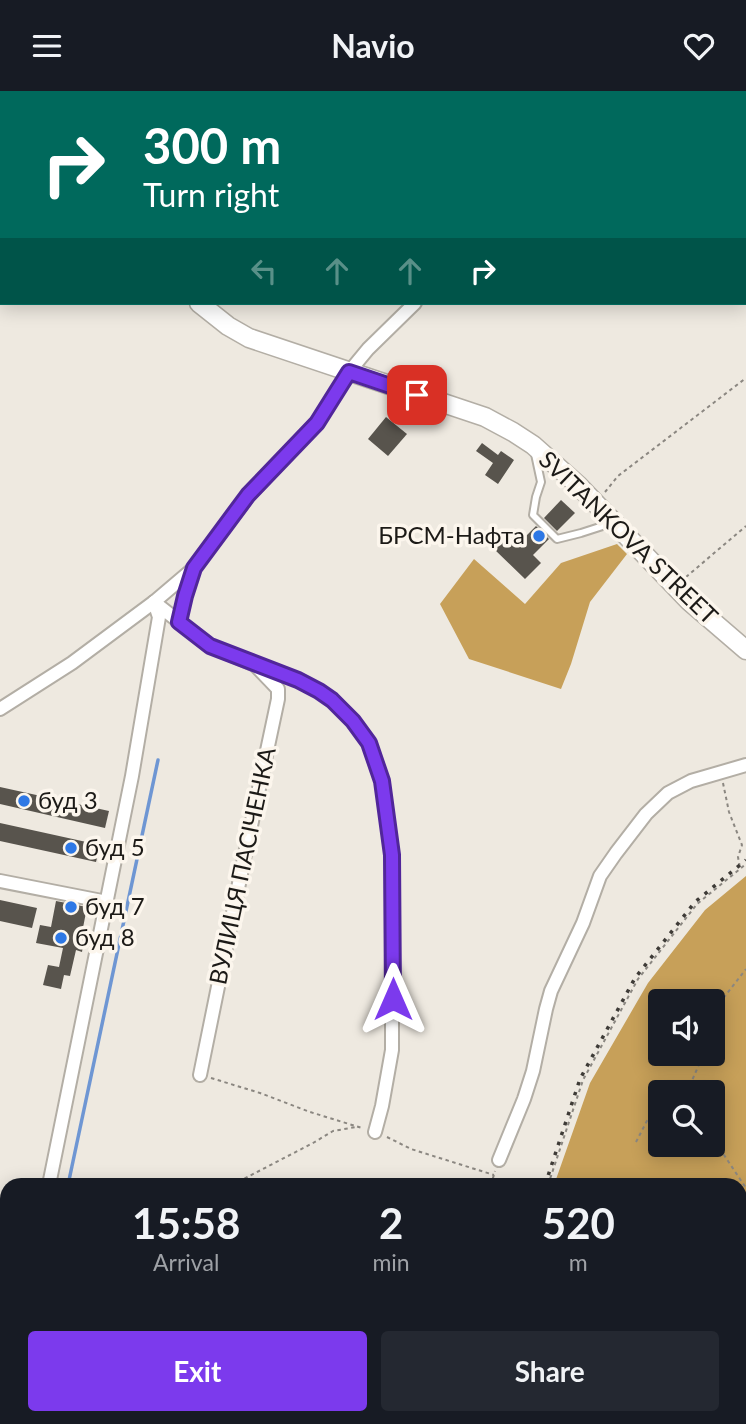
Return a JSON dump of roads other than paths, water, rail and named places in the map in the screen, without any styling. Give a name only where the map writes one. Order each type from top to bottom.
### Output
[{"type":"main road","name":"SVITANKOVA STREET","points":[[202,305],[228,326],[249,338],[485,417],[533,445],[578,485],[689,601],[746,650]]},
{"type":"street","points":[[0,709],[72,663],[154,602],[194,568],[248,495],[317,423],[349,372],[368,349],[413,305]]},
{"type":"street","points":[[179,622],[194,568]]},
{"type":"street","points":[[50,1178],[132,776],[159,617],[154,602]]},
{"type":"street","name":"ВУЛИЦЯ ПАСІЧЕНКА","points":[[154,602],[210,646],[298,680],[319,691],[353,721],[369,743],[382,781],[392,855],[392,1049],[382,1106],[374,1132]]},
{"type":"street","name":"ВУЛИЦЯ ПАСІЧЕНКА","points":[[200,1075],[278,699],[278,689],[255,665]]},
{"type":"street","points":[[499,1160],[533,1071],[551,991],[583,923],[600,876],[646,814],[668,793],[691,781],[746,765]]},
{"type":"street","points":[[0,881],[107,902]]},
{"type":"lane","points":[[533,445],[541,482],[533,515],[557,538],[614,522]]},
{"type":"waterway","points":[[69,1178],[158,760]]},
{"type":"railway","points":[[547,1178],[580,1079],[635,978],[695,902],[746,860]]},
{"type":"place","name":"БРСМ-Нафта","points":[[539,536]]},
{"type":"place","name":"буд 3","points":[[24,801]]},
{"type":"place","name":"буд 5","points":[[71,848]]},
{"type":"place","name":"буд 7","points":[[71,907]]},
{"type":"place","name":"буд 8","points":[[61,938]]}]
